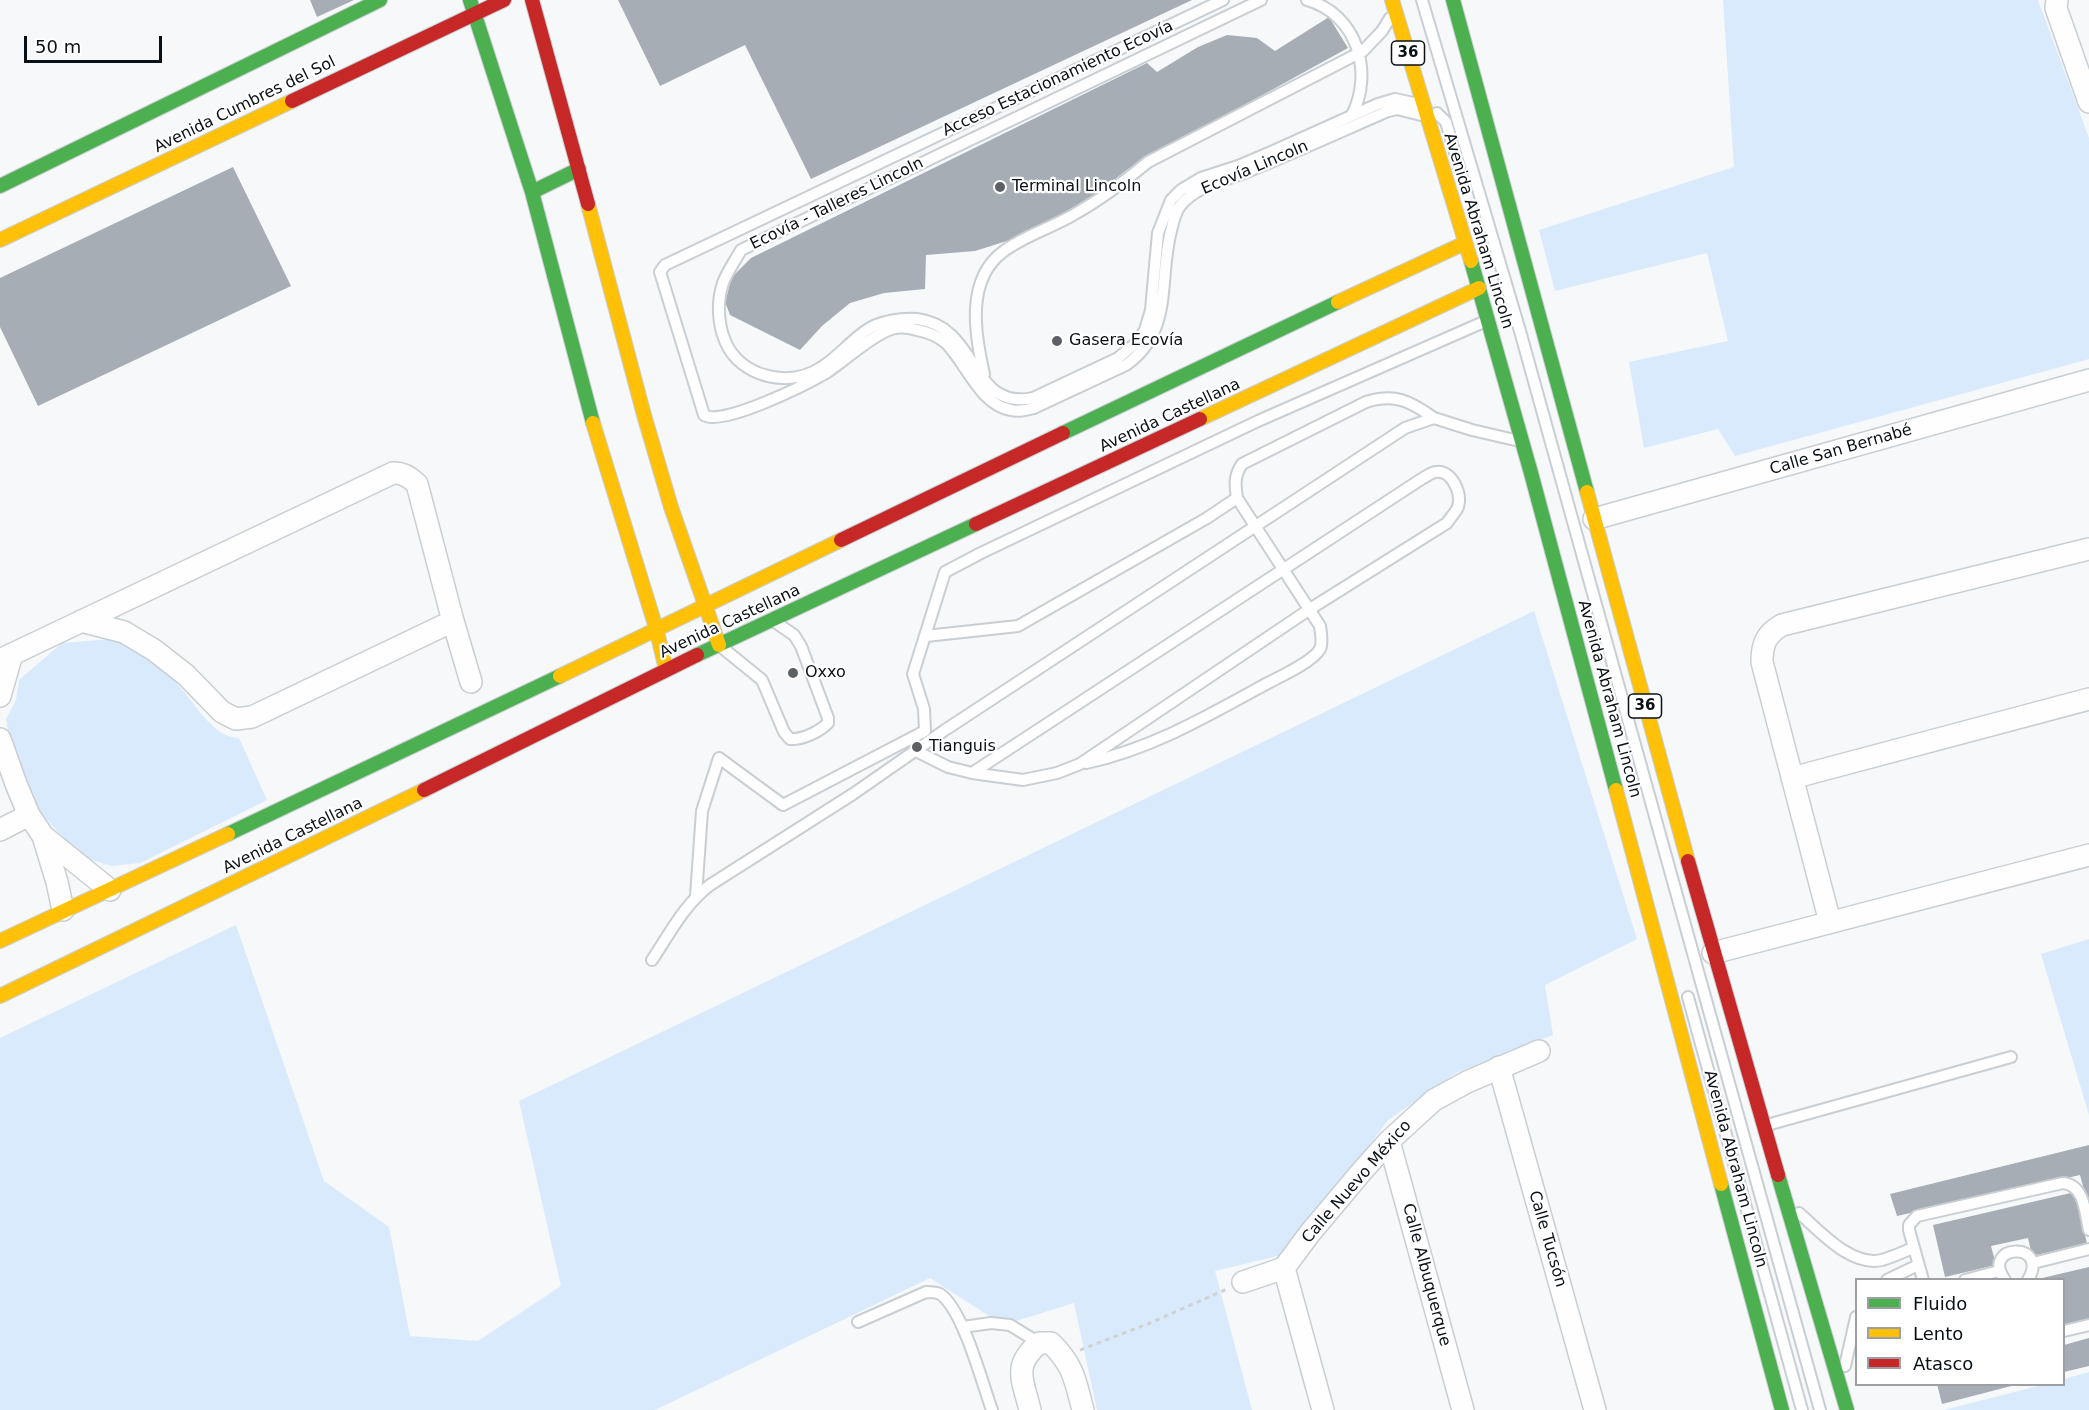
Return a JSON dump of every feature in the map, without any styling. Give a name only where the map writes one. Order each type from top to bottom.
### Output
[{"type":"street","points":[[0,186],[379,0]]},
{"type":"street","name":"Avenida Cumbres del Sol","points":[[0,240],[472,7],[504,0]]},
{"type":"street","points":[[532,0],[647,426],[671,507],[719,645]]},
{"type":"street","name":"36","points":[[1454,0],[1713,952],[1847,1410]]},
{"type":"street","points":[[2057,0],[2056,8],[2089,102]]},
{"type":"street","name":"Avenida Abraham Lincoln","points":[[1394,5],[1479,288],[1522,442],[1782,1410]]},
{"type":"street","points":[[472,7],[532,192],[600,448],[656,628],[666,669]]},
{"type":"street","points":[[532,192],[579,169]]},
{"type":"street","name":"Avenida Castellana","points":[[0,941],[63,910],[462,729],[656,628],[1118,406],[1465,243]]},
{"type":"street","name":"Avenida Castellana","points":[[0,996],[477,758],[1479,288]]},
{"type":"street","points":[[1493,340],[1541,323]]},
{"type":"street","name":"Calle San Bernabé","points":[[1594,519],[2089,380]]},
{"type":"street","points":[[0,696],[6,657],[393,473],[400,472],[412,478],[417,484],[471,682]]},
{"type":"street","points":[[1830,922],[1762,662],[1764,641],[1772,631],[1782,625],[2089,549]]},
{"type":"street","points":[[81,621],[124,632],[154,650],[186,675],[222,712],[236,719],[252,717],[453,621]]},
{"type":"street","points":[[1792,778],[2089,699]]},
{"type":"street","points":[[0,739],[12,775],[30,815],[43,836],[63,910]]},
{"type":"street","points":[[0,830],[30,815]]},
{"type":"street","points":[[43,836],[110,890]]},
{"type":"street","points":[[1713,952],[2089,855]]},
{"type":"street","name":"Calle Nuevo México","points":[[1284,1268],[1310,1233],[1389,1141],[1434,1100],[1499,1067],[1539,1051]]},
{"type":"street","name":"Calle Tucsón","points":[[1499,1067],[1595,1410]]},
{"type":"street","name":"Calle Albuquerque","points":[[1389,1141],[1463,1410]]},
{"type":"street","points":[[1243,1282],[1284,1268],[1323,1410]]},
{"type":"street","points":[[1030,1410],[1021,1371],[1023,1362],[1039,1343],[1051,1343],[1065,1356],[1073,1372],[1083,1410]]},
{"type":"lane","name":"Acceso Estacionamiento Ecovía","points":[[825,373],[764,404],[708,418],[704,415],[660,272],[676,260],[1223,0]]},
{"type":"lane","name":"Ecovía - Talleres Lincoln","points":[[1261,0],[741,250],[723,283],[718,312],[722,337],[735,358],[753,372],[770,378],[806,375],[822,368],[874,326],[893,320],[916,319],[929,322],[957,340],[985,382],[998,394],[1021,400],[1034,398],[1118,358],[1137,342],[1145,330],[1151,310],[1158,233],[1171,200],[1181,190],[1201,178],[1271,152],[1378,104],[1395,99],[1412,102],[1425,112]]},
{"type":"lane","points":[[1307,0],[1321,4],[1336,14],[1347,26],[1358,54],[1362,77],[1359,100],[1352,115]]},
{"type":"lane","points":[[1422,0],[1520,331],[1820,1410]]},
{"type":"lane","points":[[992,400],[985,382],[977,344],[977,297],[984,275],[1004,250],[1074,215],[1121,184],[1148,162],[1363,51],[1382,31],[1394,5]]},
{"type":"lane","name":"Ecovía Lincoln","points":[[825,373],[878,336],[894,328],[910,328],[926,332],[945,342],[977,388],[992,400],[1009,410],[1034,408],[1133,359],[1148,342],[1161,313],[1168,241],[1175,215],[1186,199],[1198,190],[1247,172],[1388,111],[1397,109],[1425,112]]},
{"type":"lane","points":[[1425,112],[1436,112],[1446,122],[1465,189]]},
{"type":"lane","points":[[696,896],[702,811],[719,758],[783,805],[926,731],[924,709],[913,675],[945,572],[1258,421],[1488,320]]},
{"type":"lane","points":[[916,751],[948,767],[972,773],[1023,780],[1057,773],[1080,764],[1108,758],[1183,729],[1302,665],[1320,649],[1322,638],[1320,626],[1237,498],[1234,481],[1236,472],[1242,464],[1366,402],[1383,397],[1398,398],[1419,407],[1434,418],[1522,442]]},
{"type":"lane","points":[[652,960],[675,923],[696,896],[1405,428],[1434,418]]},
{"type":"lane","points":[[972,773],[1434,471],[1445,473],[1455,482],[1459,493],[1458,508],[1447,523],[1310,609],[1080,764]]},
{"type":"lane","points":[[926,636],[1018,626],[1207,518],[1237,498]]},
{"type":"lane","points":[[719,645],[762,680],[784,732],[790,739],[797,740],[822,729],[828,723],[828,718],[801,646],[788,629],[772,620]]},
{"type":"lane","points":[[1684,982],[1802,1410]]},
{"type":"lane","points":[[1764,1126],[2011,1057]]},
{"type":"lane","points":[[1922,1278],[1909,1225],[1917,1216],[2063,1183],[2070,1184],[2081,1195],[2089,1230]]},
{"type":"lane","points":[[1786,1201],[1835,1244],[1869,1261],[1882,1260],[1913,1248]]},
{"type":"lane","points":[[2033,1263],[2089,1249]]},
{"type":"lane","points":[[1980,1278],[2002,1275],[2000,1262],[2004,1255],[2012,1250],[2020,1250],[2028,1255],[2033,1263],[2029,1278]]},
{"type":"lane","points":[[1891,1278],[1918,1265]]},
{"type":"lane","points":[[858,1322],[926,1292],[938,1293],[948,1302],[963,1327],[992,1410]]},
{"type":"lane","points":[[963,1327],[991,1323],[1010,1325],[1039,1343]]},
{"type":"lane","points":[[1840,1387],[1855,1325]]},
{"type":"lane","points":[[2065,1331],[2089,1325]]},
{"type":"path","points":[[1065,1356],[1150,1323],[1243,1282]]},
{"type":"shaded area","points":[[1723,0],[2038,0],[2089,138],[2089,359],[1735,456],[1718,429],[1644,448],[1629,362],[1728,341],[1707,253],[1555,291],[1539,230],[1734,167]]},
{"type":"shaded area","points":[[1534,611],[1637,939],[1545,985],[1553,1035],[1456,1073],[1388,1120],[1290,1253],[1215,1271],[1252,1410],[1097,1410],[1074,1303],[1003,1325],[930,1278],[655,1410],[0,1410],[0,1038],[236,925],[324,1181],[389,1227],[410,1336],[478,1341],[561,1286],[519,1101]]},
{"type":"shaded area","points":[[112,639],[137,652],[167,675],[211,725],[220,732],[239,738],[267,800],[140,863],[111,866],[89,859],[76,850],[41,813],[11,745],[6,719],[16,700],[19,680],[62,643]]},
{"type":"shaded area","points":[[2089,939],[2089,1115],[2041,954]]},
{"type":"shaded area","points":[[2089,1372],[2089,1410],[1944,1410],[2038,1386],[2065,1386],[2065,1379]]},
{"type":"building","points":[[310,0],[354,0],[317,17]]},
{"type":"building","points":[[618,0],[1192,0],[811,179],[745,45],[660,86]]},
{"type":"building","name":"Terminal Lincoln","points":[[1329,17],[1348,48],[1128,169],[1082,205],[1029,234],[975,251],[926,255],[925,289],[884,293],[850,303],[822,326],[800,350],[730,315],[725,302],[732,277],[751,258],[1147,63],[1157,72],[1198,47],[1227,35],[1257,38],[1275,51]]},
{"type":"building","points":[[233,167],[291,286],[38,406],[0,327],[0,278]]},
{"type":"building","points":[[2089,1145],[2089,1208],[2080,1175],[1897,1216],[1890,1194]]},
{"type":"building","points":[[2075,1192],[2087,1244],[2032,1256],[2028,1238],[1991,1246],[1996,1265],[1945,1277],[1933,1225]]},
{"type":"building","points":[[2089,1267],[2089,1321],[2065,1327],[2065,1278],[2042,1278]]},
{"type":"building","points":[[2089,1338],[2089,1366],[2065,1372],[2065,1345]]},
{"type":"building","points":[[1938,1386],[2011,1386],[1942,1404]]},
{"type":"traffic: fast","points":[[0,186],[380,0]]},
{"type":"traffic: fast","points":[[470,0],[532,192],[593,423]]},
{"type":"traffic: fast","points":[[1453,0],[1587,492]]},
{"type":"traffic: fast","points":[[532,192],[579,169]]},
{"type":"traffic: fast","points":[[1471,261],[1531,473],[1616,790]]},
{"type":"traffic: fast","points":[[1063,433],[1338,302]]},
{"type":"traffic: fast","points":[[697,655],[976,524]]},
{"type":"traffic: fast","points":[[228,834],[560,676]]},
{"type":"traffic: fast","points":[[1778,1175],[1847,1410]]},
{"type":"traffic: fast","points":[[1721,1184],[1782,1410]]},
{"type":"traffic: slow","points":[[1392,0],[1471,261]]},
{"type":"traffic: slow","points":[[0,240],[292,101]]},
{"type":"traffic: slow","points":[[588,204],[671,507],[719,645]]},
{"type":"traffic: slow","points":[[1338,302],[1465,243]]},
{"type":"traffic: slow","points":[[1200,419],[1479,288]]},
{"type":"traffic: slow","points":[[593,423],[656,628],[666,669]]},
{"type":"traffic: slow","points":[[1587,492],[1688,861]]},
{"type":"traffic: slow","points":[[560,676],[841,540]]},
{"type":"traffic: slow","points":[[0,996],[424,790]]},
{"type":"traffic: slow","points":[[1616,790],[1721,1184]]},
{"type":"traffic: slow","points":[[0,941],[228,834]]},
{"type":"traffic: jam","points":[[292,101],[504,0]]},
{"type":"traffic: jam","points":[[532,0],[588,204]]},
{"type":"traffic: jam","points":[[976,524],[1200,419]]},
{"type":"traffic: jam","points":[[841,540],[1063,433]]},
{"type":"traffic: jam","points":[[424,790],[697,655]]},
{"type":"traffic: jam","points":[[1688,861],[1778,1175]]},
{"type":"place","name":"Terminal Lincoln","points":[[1000,187]]},
{"type":"place","name":"Gasera Ecovía","points":[[1057,341]]},
{"type":"place","name":"Oxxo","points":[[793,673]]},
{"type":"place","name":"Tianguis","points":[[917,747]]}]
